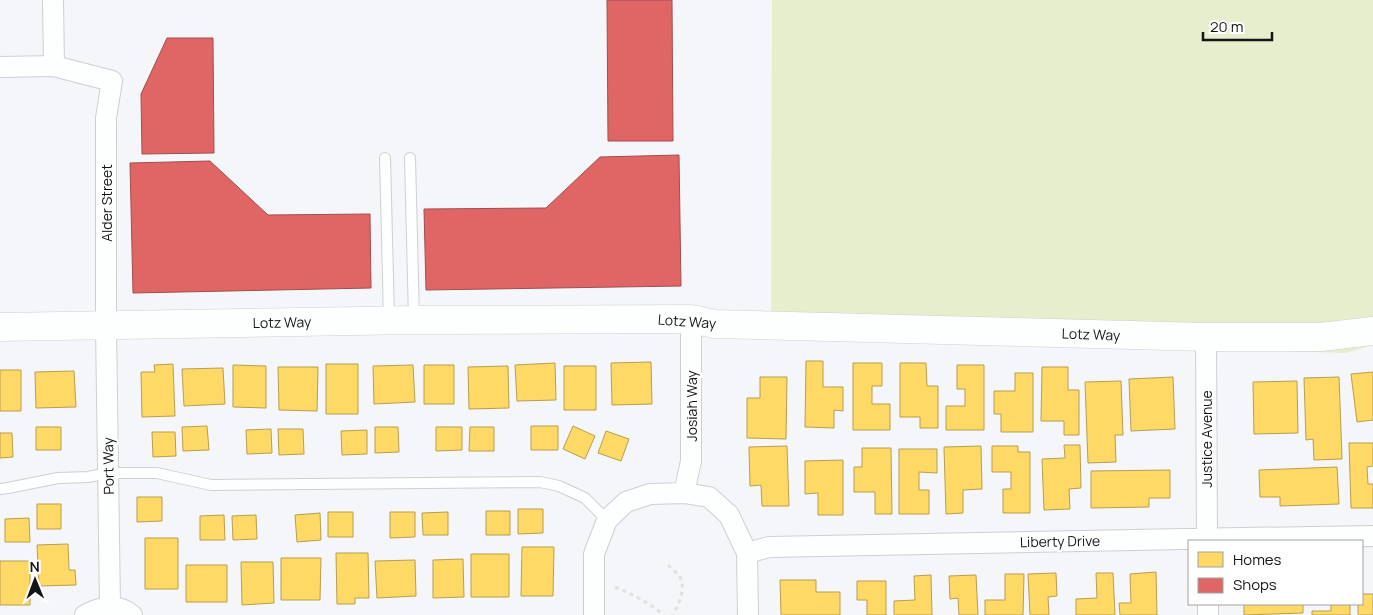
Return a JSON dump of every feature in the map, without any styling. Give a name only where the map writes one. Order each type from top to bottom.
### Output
[{"type":"street","points":[[0,67],[54,66],[52,0]]},
{"type":"street","name":"Alder Street","points":[[54,66],[112,81],[106,118],[106,326]]},
{"type":"street","name":"Lotz Way","points":[[0,327],[401,320],[691,319],[715,324],[1206,337],[1321,337],[1373,330]]},
{"type":"street","name":"Josiah Way","points":[[684,493],[691,461],[691,319]]},
{"type":"street","name":"Port Way","points":[[106,326],[110,607]]},
{"type":"street","name":"Justice Avenue","points":[[1206,337],[1207,540]]},
{"type":"street","points":[[594,615],[594,554],[607,520],[626,502],[650,494],[684,493],[709,497],[729,516],[747,553],[748,615]]},
{"type":"street","name":"Liberty Drive","points":[[1207,540],[1373,536]]},
{"type":"street","name":"Liberty Drive","points":[[747,553],[769,547],[1188,540]]},
{"type":"street","points":[[85,615],[98,608],[110,607],[128,611],[132,615]]},
{"type":"lane","points":[[385,158],[401,320]]},
{"type":"lane","points":[[401,320],[410,158]]},
{"type":"lane","points":[[0,488],[58,478],[88,477],[108,473],[157,473],[211,485],[540,482],[559,486],[585,498],[607,520]]},
{"type":"path","points":[[668,565],[679,576],[682,586],[682,595],[673,615]]},
{"type":"path","points":[[612,586],[630,593],[664,615]]},
{"type":"green space","points":[[772,0],[1373,0],[1373,345],[1346,353],[771,334]]},
{"type":"building: Homes","points":[[806,361],[823,361],[823,387],[843,387],[843,411],[834,410],[834,428],[805,427]]},
{"type":"building: Homes","points":[[651,362],[652,404],[612,405],[611,363]]},
{"type":"building: Homes","points":[[555,363],[556,400],[517,401],[515,365]]},
{"type":"building: Homes","points":[[853,363],[882,363],[882,386],[872,386],[872,404],[890,404],[890,430],[853,430]]},
{"type":"building: Homes","points":[[900,363],[926,363],[927,386],[938,386],[938,428],[920,428],[920,417],[900,417]]},
{"type":"building: Homes","points":[[173,364],[175,416],[142,417],[141,372],[155,372],[154,365]]},
{"type":"building: Homes","points":[[326,364],[358,364],[358,414],[326,414]]},
{"type":"building: Homes","points":[[233,365],[266,366],[266,408],[233,407]]},
{"type":"building: Homes","points":[[413,365],[415,402],[374,404],[373,366]]},
{"type":"building: Homes","points":[[424,365],[454,365],[454,404],[424,404]]},
{"type":"building: Homes","points":[[957,365],[984,365],[984,430],[946,430],[946,406],[965,406],[965,389],[957,389]]},
{"type":"building: Homes","points":[[508,366],[509,408],[469,409],[468,367]]},
{"type":"building: Homes","points":[[564,366],[596,366],[596,410],[564,410]]},
{"type":"building: Homes","points":[[278,367],[318,367],[317,411],[279,410]]},
{"type":"building: Homes","points":[[1042,367],[1068,367],[1068,390],[1079,390],[1079,435],[1064,435],[1064,421],[1041,421]]},
{"type":"building: Homes","points":[[223,368],[225,404],[184,406],[182,369]]},
{"type":"building: Homes","points":[[0,370],[21,370],[21,411],[0,411]]},
{"type":"building: Homes","points":[[74,371],[76,407],[36,408],[35,372]]},
{"type":"building: Homes","points":[[1373,372],[1373,420],[1357,422],[1351,374]]},
{"type":"building: Homes","points":[[1015,373],[1033,373],[1033,432],[1001,432],[1001,414],[994,414],[994,391],[1015,391]]},
{"type":"building: Homes","points":[[760,377],[787,377],[786,439],[747,438],[747,398],[760,398]]},
{"type":"building: Homes","points":[[1173,377],[1175,429],[1131,431],[1129,379]]},
{"type":"building: Homes","points":[[1339,377],[1342,459],[1314,460],[1313,439],[1306,440],[1304,378]]},
{"type":"building: Homes","points":[[1121,381],[1123,435],[1115,435],[1116,462],[1088,463],[1085,382]]},
{"type":"building: Homes","points":[[1297,381],[1298,433],[1254,434],[1253,382]]},
{"type":"building: Homes","points":[[207,426],[209,450],[183,451],[182,427]]},
{"type":"building: Homes","points":[[531,426],[558,426],[558,450],[531,450]]},
{"type":"building: Homes","points":[[573,426],[595,436],[585,459],[563,449]]},
{"type":"building: Homes","points":[[36,427],[61,427],[61,450],[36,450]]},
{"type":"building: Homes","points":[[375,427],[398,427],[399,452],[375,453]]},
{"type":"building: Homes","points":[[436,427],[462,427],[462,450],[436,451]]},
{"type":"building: Homes","points":[[470,427],[494,427],[494,451],[469,451]]},
{"type":"building: Homes","points":[[271,429],[272,453],[247,454],[246,430]]},
{"type":"building: Homes","points":[[278,429],[303,429],[304,454],[279,455]]},
{"type":"building: Homes","points":[[367,430],[367,454],[342,455],[341,431]]},
{"type":"building: Homes","points":[[606,431],[629,439],[621,461],[598,453]]},
{"type":"building: Homes","points":[[152,432],[175,432],[176,456],[153,457]]},
{"type":"building: Homes","points":[[0,433],[12,433],[13,457],[0,458]]},
{"type":"building: Homes","points":[[1349,443],[1373,443],[1373,466],[1367,467],[1368,484],[1373,484],[1373,508],[1351,508]]},
{"type":"building: Homes","points":[[1064,445],[1080,445],[1081,488],[1069,489],[1070,509],[1044,510],[1042,459],[1065,458]]},
{"type":"building: Homes","points":[[787,446],[789,506],[762,506],[761,485],[750,486],[749,447]]},
{"type":"building: Homes","points":[[981,446],[982,489],[963,490],[963,513],[946,514],[944,447]]},
{"type":"building: Homes","points":[[992,446],[1018,446],[1018,452],[1030,452],[1030,513],[1003,513],[1003,489],[1011,489],[1011,472],[992,472]]},
{"type":"building: Homes","points":[[862,448],[891,448],[892,514],[875,514],[875,492],[854,492],[854,467],[862,467]]},
{"type":"building: Homes","points":[[899,449],[937,449],[937,473],[919,472],[919,490],[929,490],[929,514],[899,514]]},
{"type":"building: Homes","points":[[843,460],[843,515],[818,515],[818,493],[805,494],[805,461]]},
{"type":"building: Homes","points":[[1337,467],[1339,504],[1280,506],[1280,497],[1260,497],[1259,470]]},
{"type":"building: Homes","points":[[1170,470],[1170,498],[1149,498],[1149,507],[1091,508],[1091,471]]},
{"type":"building: Homes","points":[[137,497],[162,497],[162,521],[137,522]]},
{"type":"building: Homes","points":[[37,504],[61,504],[61,529],[37,529]]},
{"type":"building: Homes","points":[[518,509],[543,509],[543,533],[518,534]]},
{"type":"building: Homes","points":[[486,511],[510,511],[510,535],[486,535]]},
{"type":"building: Homes","points":[[328,512],[353,512],[353,537],[328,537]]},
{"type":"building: Homes","points":[[390,512],[415,512],[415,537],[390,538]]},
{"type":"building: Homes","points":[[448,512],[448,535],[423,535],[422,513]]},
{"type":"building: Homes","points":[[320,513],[321,540],[297,542],[295,515]]},
{"type":"building: Homes","points":[[224,515],[225,540],[200,540],[200,516]]},
{"type":"building: Homes","points":[[256,515],[257,539],[233,540],[232,516]]},
{"type":"building: Homes","points":[[29,518],[30,542],[5,542],[5,519]]},
{"type":"building: Homes","points":[[145,538],[178,538],[178,589],[145,589]]},
{"type":"building: Homes","points":[[68,544],[69,570],[75,570],[76,585],[39,586],[37,545]]},
{"type":"building: Homes","points":[[522,547],[554,547],[553,596],[521,596]]},
{"type":"building: Homes","points":[[336,553],[368,553],[369,598],[355,598],[355,604],[337,604]]},
{"type":"building: Homes","points":[[471,554],[509,554],[509,597],[471,597]]},
{"type":"building: Homes","points":[[281,558],[321,558],[320,600],[281,600]]},
{"type":"building: Homes","points":[[463,559],[464,597],[433,598],[433,560]]},
{"type":"building: Homes","points":[[415,560],[416,596],[377,598],[375,561]]},
{"type":"building: Homes","points":[[0,561],[30,561],[30,605],[0,605]]},
{"type":"building: Homes","points":[[241,562],[273,562],[274,603],[242,605]]},
{"type":"building: Homes","points":[[186,565],[227,565],[227,602],[186,602]]},
{"type":"building: Homes","points":[[1156,572],[1157,615],[1120,615],[1119,603],[1131,603],[1130,574]]},
{"type":"building: Homes","points":[[1056,573],[1057,596],[1048,597],[1049,615],[1030,615],[1028,574]]},
{"type":"building: Homes","points":[[1096,573],[1113,573],[1115,615],[1076,615],[1076,599],[1097,598]]},
{"type":"building: Homes","points":[[1005,574],[1024,574],[1023,615],[985,615],[985,600],[1005,600]]},
{"type":"building: Homes","points":[[931,575],[932,615],[894,615],[894,601],[915,600],[914,576]]},
{"type":"building: Homes","points":[[976,575],[978,615],[959,615],[958,598],[950,599],[949,576]]},
{"type":"building: Homes","points":[[780,580],[816,580],[816,592],[840,592],[840,615],[781,615]]},
{"type":"building: Homes","points":[[857,581],[886,581],[886,615],[867,615],[867,600],[857,600]]},
{"type":"building: Homes","points":[[1363,594],[1373,594],[1373,615],[1358,615],[1358,605],[1363,605]]},
{"type":"building: Homes","points":[[1244,605],[1303,605],[1303,613],[1244,615]]},
{"type":"building: Homes","points":[[1331,605],[1350,605],[1350,615],[1312,615],[1312,611],[1331,611]]},
{"type":"building: Shops","points":[[607,0],[672,0],[673,141],[608,141]]},
{"type":"building: Shops","points":[[167,38],[213,38],[214,153],[142,154],[141,94]]},
{"type":"building: Shops","points":[[679,155],[681,286],[426,290],[424,209],[546,208],[600,157]]},
{"type":"building: Shops","points":[[210,161],[268,215],[370,214],[371,288],[133,293],[130,163]]}]
